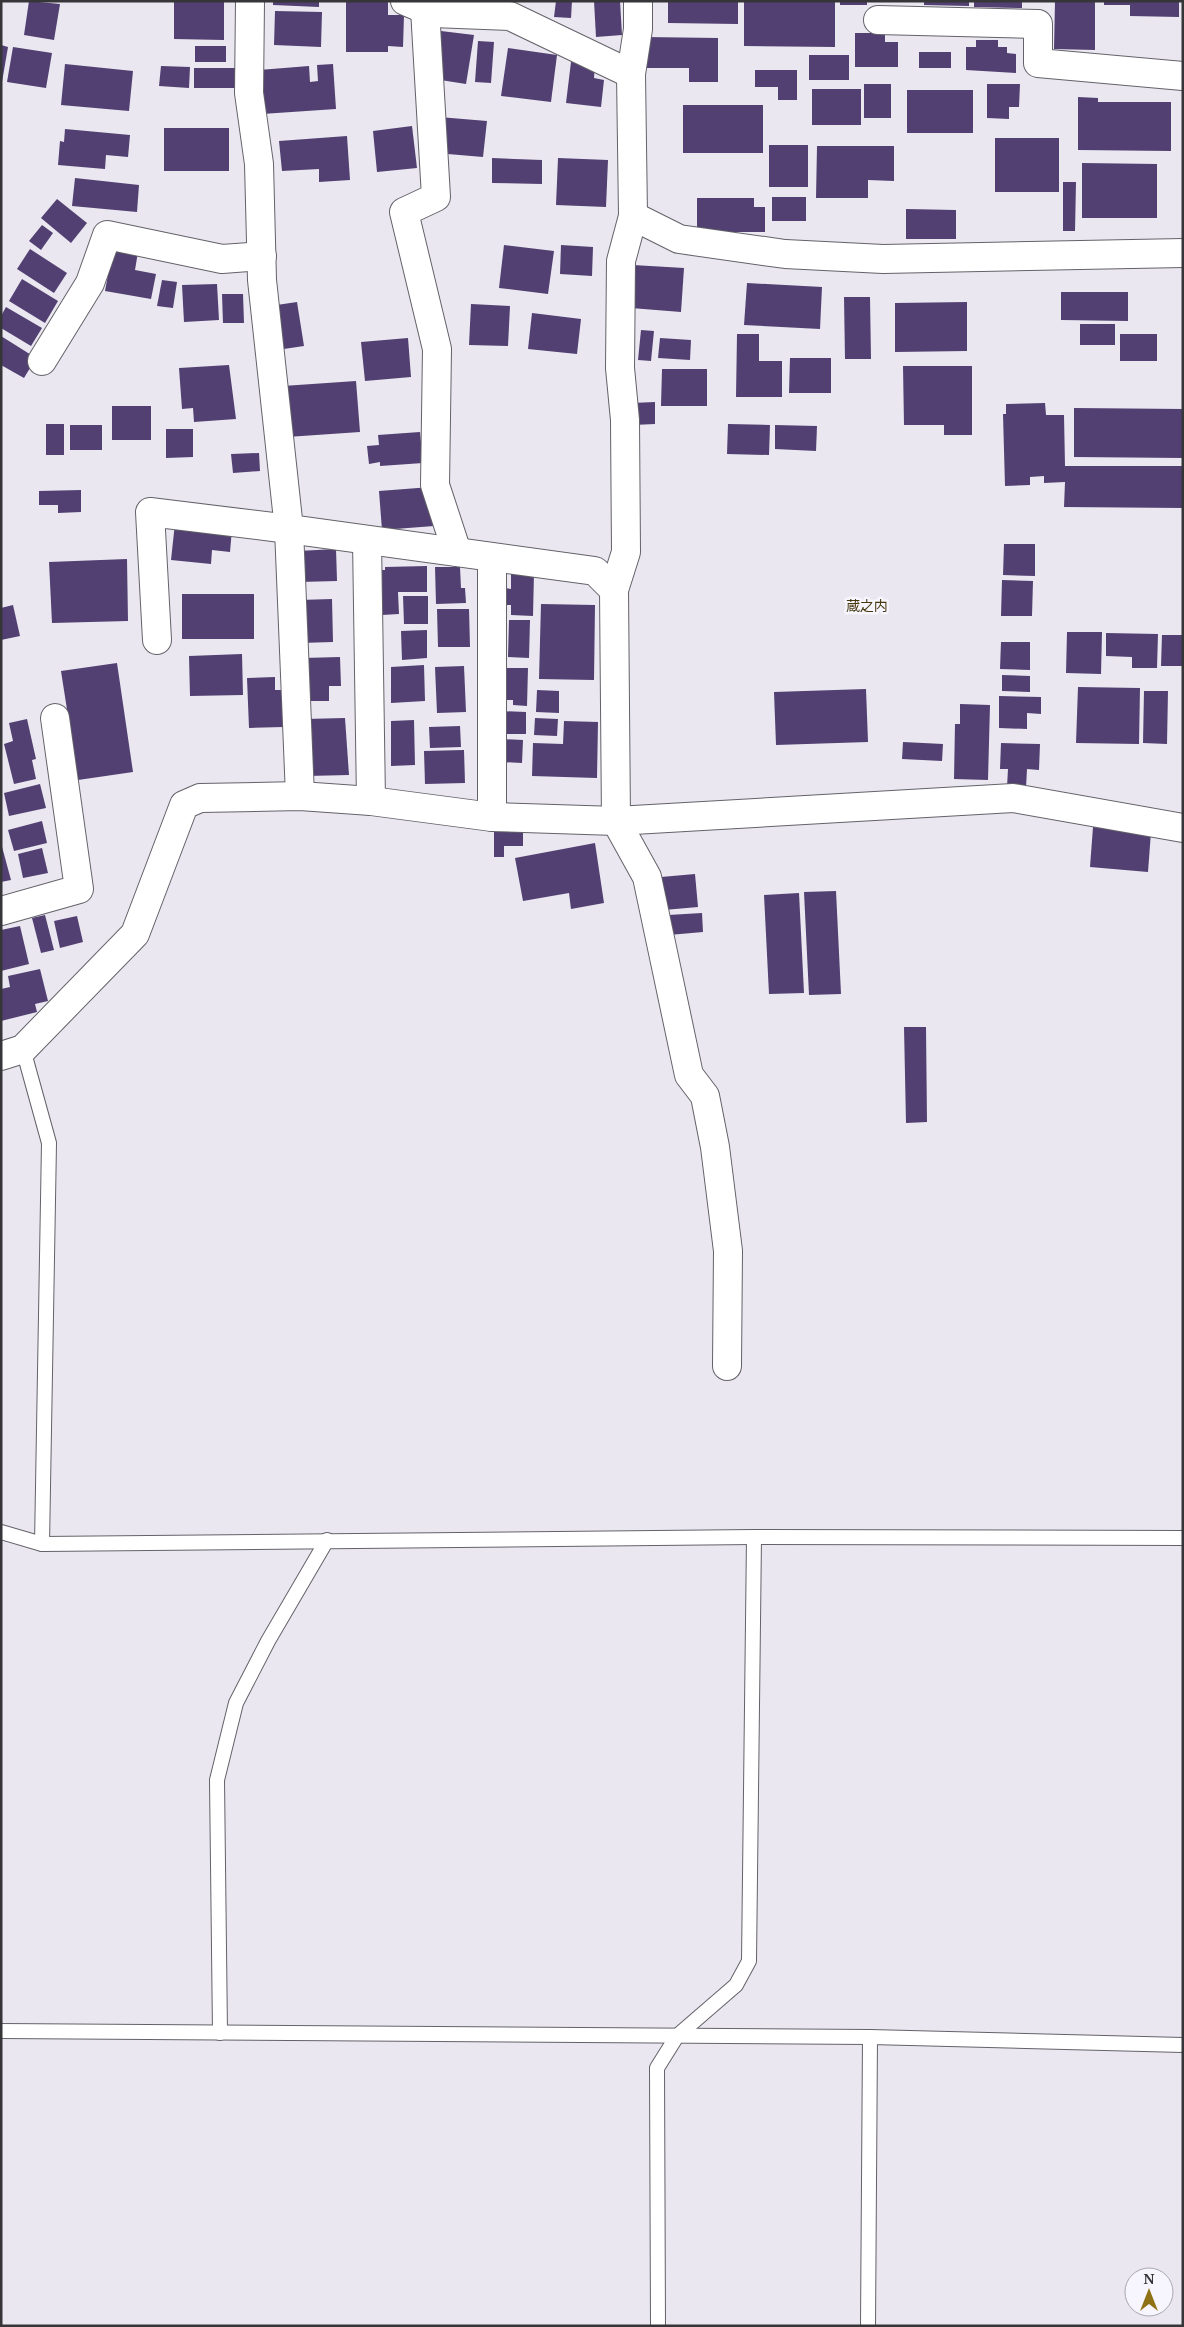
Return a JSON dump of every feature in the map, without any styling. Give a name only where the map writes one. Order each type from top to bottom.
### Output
[{"type":"street","points":[[250,1],[249,93],[258,164],[262,280],[289,528],[300,796]]},
{"type":"street","points":[[638,1],[638,28],[630,74],[633,216],[621,260],[620,368],[625,420],[626,552],[614,590],[616,822],[647,877],[689,1075],[705,1096],[716,1147],[728,1251],[726,1366]]},
{"type":"street","points":[[415,5],[433,13],[499,8],[510,16],[630,74]]},
{"type":"street","points":[[415,5],[436,197],[404,212],[437,349],[435,485],[457,552]]},
{"type":"street","points":[[878,20],[1038,24],[1038,63],[1183,76]]},
{"type":"street","points":[[633,216],[679,239],[785,254],[883,259],[1183,254]]},
{"type":"street","points":[[42,361],[90,283],[107,235],[222,259],[262,256]]},
{"type":"street","points":[[157,640],[150,512],[289,528],[594,572],[614,590]]},
{"type":"street","points":[[368,540],[371,801]]},
{"type":"street","points":[[492,558],[492,817]]},
{"type":"street","points":[[1,912],[78,889],[55,718]]},
{"type":"street","points":[[12,1053],[135,934],[184,805],[200,798],[300,796],[371,801],[492,817],[616,822],[1013,798],[1183,828]]},
{"type":"lane","points":[[12,1053],[49,1143],[42,1544]]},
{"type":"lane","points":[[1,1532],[42,1544],[754,1537],[1183,1538]]},
{"type":"lane","points":[[658,2326],[657,2068],[677,2036],[736,1984],[749,1961],[754,1537]]},
{"type":"lane","points":[[220,2033],[217,1780],[236,1703],[268,1641],[327,1540]]},
{"type":"lane","points":[[1,2031],[870,2037],[1183,2045]]},
{"type":"lane","points":[[868,2326],[870,2037]]},
{"type":"building","points":[[29,1],[60,4],[54,40],[24,35]]},
{"type":"building","points":[[174,1],[224,1],[224,40],[174,39]]},
{"type":"building","points":[[273,1],[319,1],[319,7],[273,5]]},
{"type":"building","points":[[556,1],[572,1],[571,18],[554,17]]},
{"type":"building","points":[[594,1],[620,1],[622,35],[596,37]]},
{"type":"building","points":[[668,1],[738,1],[738,24],[668,23]]},
{"type":"building","points":[[744,1],[835,1],[835,47],[744,46]]},
{"type":"building","points":[[840,1],[867,1],[867,5],[840,5]]},
{"type":"building","points":[[924,1],[969,1],[969,6],[924,5]]},
{"type":"building","points":[[974,1],[1022,1],[1022,8],[974,7]]},
{"type":"building","points":[[1055,1],[1095,1],[1095,50],[1054,49]]},
{"type":"building","points":[[1104,1],[1179,1],[1179,17],[1130,16],[1130,5],[1104,5]]},
{"type":"building","points":[[346,2],[388,2],[388,15],[404,15],[403,47],[388,46],[388,52],[346,52]]},
{"type":"building","points":[[275,11],[322,12],[321,47],[274,45]]},
{"type":"building","points":[[441,31],[474,35],[466,84],[434,79]]},
{"type":"building","points":[[855,33],[885,33],[885,42],[898,42],[898,67],[855,67]]},
{"type":"building","points":[[645,37],[718,38],[718,82],[689,82],[689,68],[645,68]]},
{"type":"building","points":[[976,40],[998,40],[998,47],[1007,47],[1007,53],[1016,54],[1016,73],[966,70],[966,47],[976,47]]},
{"type":"building","points":[[478,41],[494,42],[491,83],[475,82]]},
{"type":"building","points":[[1,45],[8,47],[2,82],[1,82]]},
{"type":"building","points":[[195,46],[226,46],[226,62],[195,62]]},
{"type":"building","points":[[13,47],[52,53],[46,88],[7,82]]},
{"type":"building","points":[[508,48],[557,55],[551,102],[501,96]]},
{"type":"building","points":[[919,52],[951,52],[951,68],[919,68]]},
{"type":"building","points":[[809,55],[849,55],[849,80],[809,80]]},
{"type":"building","points":[[571,62],[595,64],[594,78],[604,80],[601,107],[566,103]]},
{"type":"building","points":[[65,64],[133,71],[129,111],[61,105]]},
{"type":"building","points":[[333,64],[336,109],[262,114],[259,70],[309,66],[310,82],[318,81],[317,65]]},
{"type":"building","points":[[161,66],[190,67],[189,88],[159,86]]},
{"type":"building","points":[[194,68],[236,68],[236,88],[194,88]]},
{"type":"building","points":[[755,70],[797,70],[797,100],[778,100],[778,87],[755,87]]},
{"type":"building","points":[[864,84],[891,84],[891,118],[864,118]]},
{"type":"building","points":[[987,84],[1020,84],[1019,107],[1009,107],[1009,119],[987,118]]},
{"type":"building","points":[[812,89],[861,89],[861,125],[812,125]]},
{"type":"building","points":[[907,90],[973,90],[973,133],[907,133]]},
{"type":"building","points":[[1078,97],[1098,98],[1098,102],[1171,102],[1171,151],[1078,150]]},
{"type":"building","points":[[683,105],[763,105],[763,153],[683,153]]},
{"type":"building","points":[[439,117],[487,121],[483,157],[436,153]]},
{"type":"building","points":[[412,126],[417,168],[377,172],[373,131]]},
{"type":"building","points":[[164,128],[229,128],[229,171],[164,171]]},
{"type":"building","points":[[65,129],[130,135],[128,157],[106,155],[105,169],[58,165],[60,141],[64,142]]},
{"type":"building","points":[[347,136],[350,180],[319,182],[319,169],[282,171],[279,141]]},
{"type":"building","points":[[995,138],[1059,138],[1059,192],[995,192]]},
{"type":"building","points":[[769,145],[808,145],[808,187],[769,187]]},
{"type":"building","points":[[817,146],[894,146],[894,181],[868,180],[868,198],[816,198]]},
{"type":"building","points":[[492,158],[542,160],[542,184],[492,183]]},
{"type":"building","points":[[558,158],[608,160],[606,207],[556,205]]},
{"type":"building","points":[[1082,163],[1157,164],[1157,218],[1082,218]]},
{"type":"building","points":[[75,178],[139,185],[137,212],[72,206]]},
{"type":"building","points":[[1063,182],[1076,182],[1075,231],[1063,231]]},
{"type":"building","points":[[772,197],[806,197],[806,221],[772,221]]},
{"type":"building","points":[[697,198],[754,198],[754,207],[765,207],[765,232],[697,232]]},
{"type":"building","points":[[57,199],[87,223],[71,243],[41,218]]},
{"type":"building","points":[[906,209],[956,210],[956,239],[906,239]]},
{"type":"building","points":[[42,225],[53,233],[41,250],[29,241]]},
{"type":"building","points":[[504,245],[554,251],[548,294],[499,288]]},
{"type":"building","points":[[561,245],[593,247],[592,276],[560,274]]},
{"type":"building","points":[[113,248],[138,252],[135,270],[156,274],[151,299],[105,291]]},
{"type":"building","points":[[30,249],[67,273],[54,293],[17,269]]},
{"type":"building","points":[[633,265],[684,268],[681,312],[631,308]]},
{"type":"building","points":[[22,279],[58,301],[45,323],[9,301]]},
{"type":"building","points":[[162,280],[177,282],[173,308],[157,306]]},
{"type":"building","points":[[747,283],[822,287],[820,329],[744,325]]},
{"type":"building","points":[[217,284],[219,320],[184,322],[182,285]]},
{"type":"building","points":[[1061,292],[1128,292],[1128,321],[1061,320]]},
{"type":"building","points":[[222,294],[243,294],[244,323],[223,323]]},
{"type":"building","points":[[844,297],[870,297],[871,359],[845,359]]},
{"type":"building","points":[[297,302],[304,346],[277,350],[270,306]]},
{"type":"building","points":[[967,302],[967,351],[895,352],[895,303]]},
{"type":"building","points":[[471,304],[510,306],[508,346],[469,345]]},
{"type":"building","points":[[6,307],[42,328],[31,346],[1,328],[1,316]]},
{"type":"building","points":[[532,313],[581,319],[577,354],[528,349]]},
{"type":"building","points":[[1080,324],[1115,324],[1115,345],[1080,345]]},
{"type":"building","points":[[641,330],[654,331],[651,361],[638,360]]},
{"type":"building","points":[[737,334],[759,334],[759,361],[782,361],[782,397],[736,397]]},
{"type":"building","points":[[1120,334],[1157,334],[1157,361],[1120,361]]},
{"type":"building","points":[[1,336],[36,358],[24,378],[1,365]]},
{"type":"building","points":[[408,338],[411,377],[365,381],[361,342]]},
{"type":"building","points":[[660,338],[691,340],[690,360],[658,358]]},
{"type":"building","points":[[790,358],[831,358],[831,393],[789,393]]},
{"type":"building","points":[[229,365],[236,419],[194,422],[193,408],[182,409],[179,368]]},
{"type":"building","points":[[903,366],[972,366],[972,435],[944,435],[944,425],[904,425]]},
{"type":"building","points":[[662,369],[707,369],[707,406],[661,406]]},
{"type":"building","points":[[356,381],[360,432],[287,437],[283,386]]},
{"type":"building","points":[[655,402],[655,424],[633,425],[632,403]]},
{"type":"building","points":[[1045,403],[1046,415],[1064,415],[1065,466],[1183,466],[1183,508],[1064,507],[1065,482],[1044,483],[1044,476],[1030,477],[1030,485],[1005,486],[1003,414],[1006,414],[1006,404]]},
{"type":"building","points":[[112,406],[151,406],[151,440],[112,440]]},
{"type":"building","points":[[1074,408],[1183,409],[1183,458],[1074,457]]},
{"type":"building","points":[[46,424],[64,424],[64,455],[46,455]]},
{"type":"building","points":[[728,424],[770,425],[769,455],[727,454]]},
{"type":"building","points":[[70,425],[102,425],[102,450],[70,450]]},
{"type":"building","points":[[775,425],[817,426],[816,451],[775,449]]},
{"type":"building","points":[[166,429],[193,429],[193,457],[166,458]]},
{"type":"building","points":[[420,432],[423,463],[380,466],[380,462],[369,464],[367,446],[379,445],[378,435]]},
{"type":"building","points":[[259,453],[260,471],[233,473],[231,454]]},
{"type":"building","points":[[431,487],[434,526],[382,530],[379,491]]},
{"type":"building","points":[[81,490],[81,512],[58,513],[58,505],[39,505],[39,491]]},
{"type":"building","points":[[175,523],[232,529],[230,552],[212,550],[211,564],[171,560]]},
{"type":"building","points":[[1004,544],[1035,544],[1035,576],[1003,575]]},
{"type":"building","points":[[336,549],[337,581],[299,582],[298,551]]},
{"type":"building","points":[[127,559],[128,621],[52,623],[49,562]]},
{"type":"building","points":[[427,566],[427,592],[398,592],[399,614],[382,615],[381,570],[385,570],[385,567]]},
{"type":"building","points":[[435,567],[460,567],[461,588],[465,588],[466,603],[436,604]]},
{"type":"building","points":[[511,571],[534,572],[533,616],[511,615],[511,605],[504,605],[505,588],[511,589]]},
{"type":"building","points":[[1002,580],[1033,581],[1032,616],[1001,616]]},
{"type":"building","points":[[182,594],[254,594],[254,639],[182,639]]},
{"type":"building","points":[[403,596],[428,596],[428,624],[404,624]]},
{"type":"building","points":[[332,599],[333,642],[300,643],[299,600]]},
{"type":"building","points":[[541,604],[595,605],[594,680],[539,679]]},
{"type":"building","points":[[13,605],[20,636],[1,640],[1,608]]},
{"type":"building","points":[[437,609],[469,609],[470,647],[438,647]]},
{"type":"building","points":[[509,620],[530,620],[529,658],[508,657]]},
{"type":"building","points":[[427,630],[427,658],[402,660],[401,631]]},
{"type":"building","points":[[1067,632],[1102,632],[1101,674],[1066,673]]},
{"type":"building","points":[[1106,633],[1158,634],[1157,668],[1132,668],[1132,657],[1106,656]]},
{"type":"building","points":[[1162,635],[1183,635],[1183,666],[1161,666]]},
{"type":"building","points":[[1001,642],[1030,642],[1030,670],[1000,669]]},
{"type":"building","points":[[242,654],[243,695],[190,696],[189,656]]},
{"type":"building","points":[[340,657],[341,686],[329,686],[329,701],[305,701],[303,658]]},
{"type":"building","points":[[117,663],[133,772],[78,780],[61,671]]},
{"type":"building","points":[[424,665],[425,701],[391,703],[391,667]]},
{"type":"building","points":[[464,666],[466,712],[437,713],[435,667]]},
{"type":"building","points":[[500,668],[528,668],[527,706],[513,705],[513,700],[499,700]]},
{"type":"building","points":[[1002,675],[1030,676],[1030,692],[1002,691]]},
{"type":"building","points":[[275,677],[275,690],[282,690],[283,727],[249,728],[247,678]]},
{"type":"building","points":[[1078,687],[1140,688],[1139,744],[1076,743]]},
{"type":"building","points":[[866,689],[868,742],[776,745],[774,692]]},
{"type":"building","points":[[537,690],[559,691],[559,713],[536,712]]},
{"type":"building","points":[[1144,691],[1168,691],[1167,744],[1143,743]]},
{"type":"building","points":[[999,696],[1041,697],[1041,714],[1027,713],[1027,729],[999,728]]},
{"type":"building","points":[[960,704],[990,705],[988,780],[954,779],[955,724],[960,724]]},
{"type":"building","points":[[499,711],[526,712],[526,734],[498,734]]},
{"type":"building","points":[[345,718],[349,775],[307,776],[305,719]]},
{"type":"building","points":[[535,718],[558,719],[557,736],[534,735]]},
{"type":"building","points":[[27,719],[36,759],[32,760],[36,779],[14,784],[4,744],[13,741],[9,723]]},
{"type":"building","points":[[414,720],[415,765],[391,766],[391,721]]},
{"type":"building","points":[[564,721],[598,722],[597,778],[532,776],[533,743],[563,744]]},
{"type":"building","points":[[460,726],[461,747],[430,748],[429,727]]},
{"type":"building","points":[[501,739],[523,740],[522,763],[500,762]]},
{"type":"building","points":[[903,742],[943,744],[942,761],[902,759]]},
{"type":"building","points":[[1001,743],[1040,744],[1039,770],[1027,769],[1026,788],[1007,787],[1008,769],[1000,769]]},
{"type":"building","points":[[464,750],[465,783],[425,784],[424,751]]},
{"type":"building","points":[[40,784],[46,808],[9,816],[4,793]]},
{"type":"building","points":[[42,821],[47,843],[14,851],[8,830]]},
{"type":"building","points":[[523,827],[523,846],[504,846],[504,857],[494,857],[494,828]]},
{"type":"building","points":[[1093,827],[1151,832],[1148,872],[1090,867]]},
{"type":"building","points":[[1,843],[11,880],[1,882]]},
{"type":"building","points":[[595,843],[604,903],[571,909],[569,893],[523,901],[515,858]]},
{"type":"building","points":[[42,848],[48,873],[23,878],[18,854]]},
{"type":"building","points":[[695,874],[698,907],[664,910],[661,877]]},
{"type":"building","points":[[836,891],[841,994],[809,995],[804,892]]},
{"type":"building","points":[[799,893],[804,993],[769,994],[764,895]]},
{"type":"building","points":[[702,913],[703,932],[669,935],[668,915]]},
{"type":"building","points":[[45,915],[54,950],[41,953],[32,918]]},
{"type":"building","points":[[77,916],[83,942],[60,948],[54,921]]},
{"type":"building","points":[[20,926],[29,964],[1,971],[1,930]]},
{"type":"building","points":[[40,969],[48,1001],[35,1004],[37,1012],[1,1021],[1,989],[10,987],[8,976]]},
{"type":"building","points":[[904,1027],[926,1027],[927,1122],[906,1123]]},
{"type":"district","name":"蔵之内","points":[[867,606]]}]
